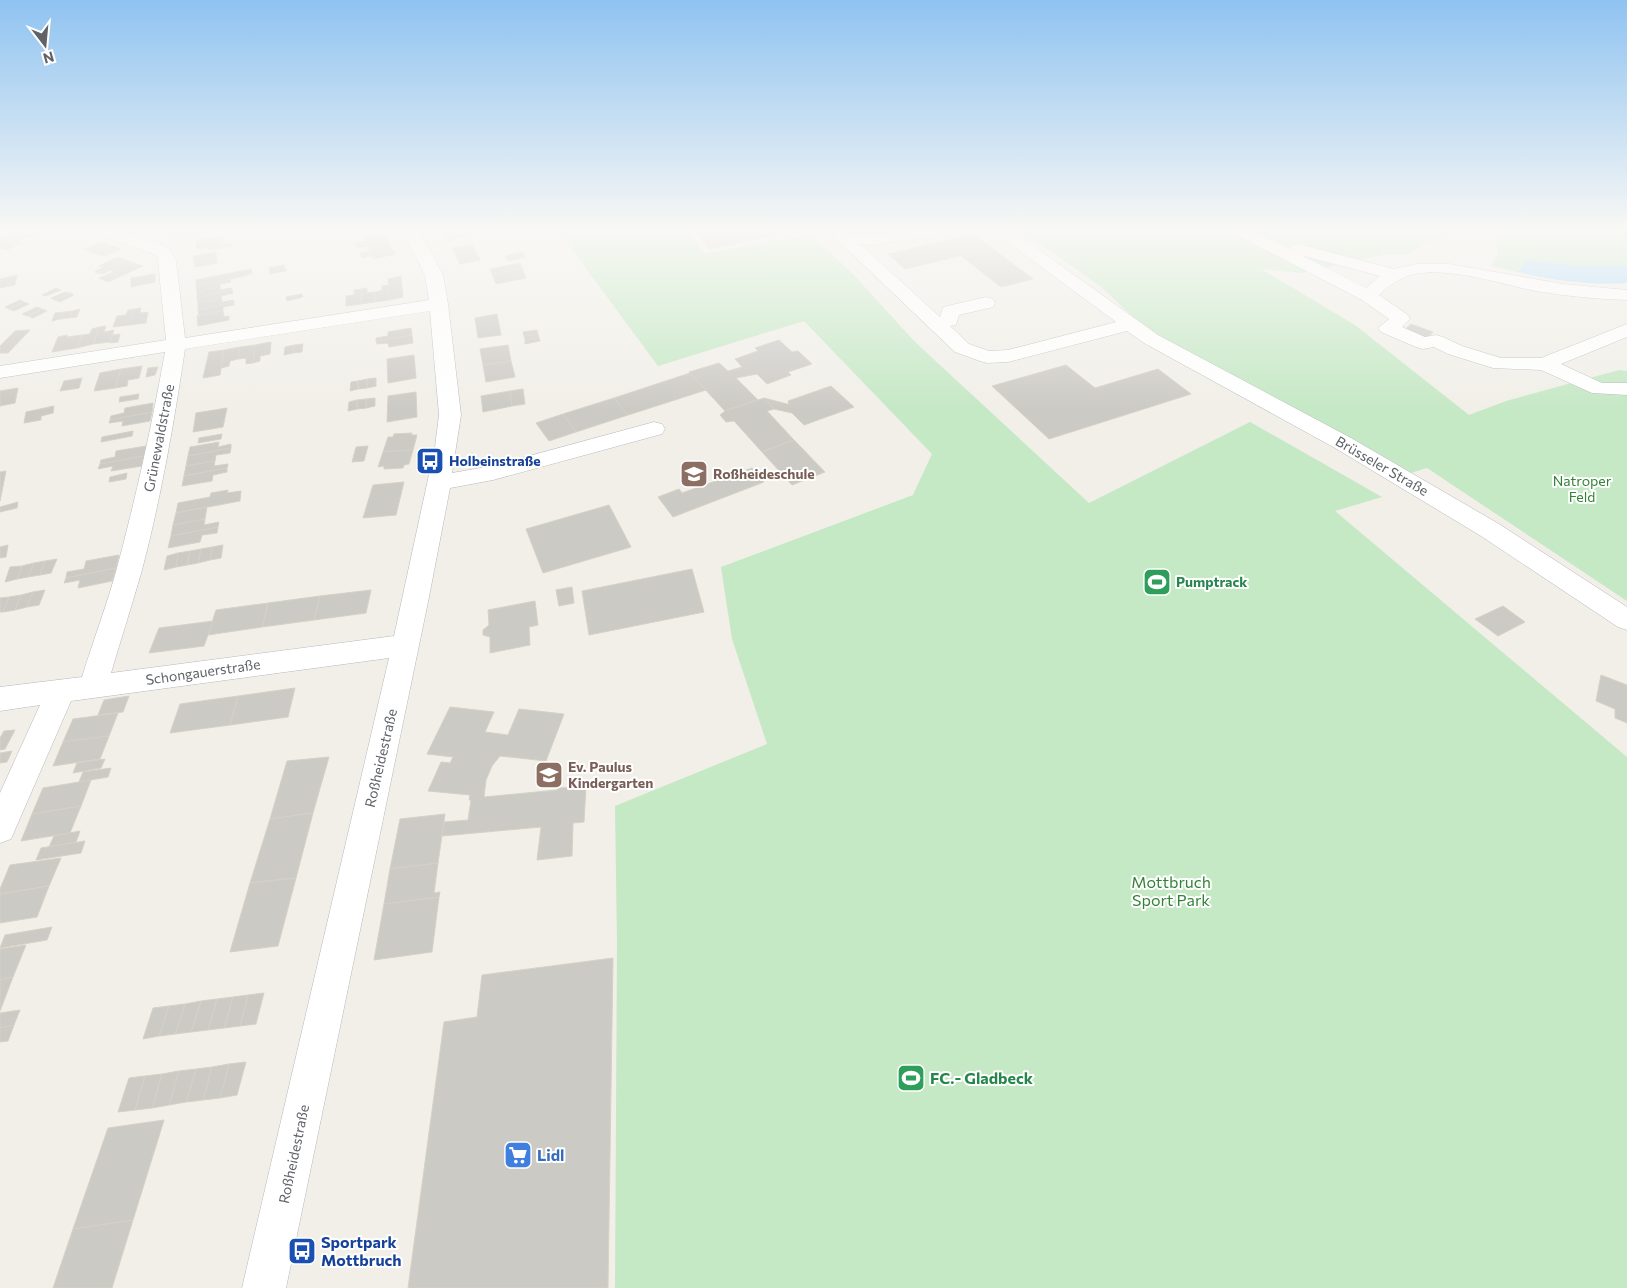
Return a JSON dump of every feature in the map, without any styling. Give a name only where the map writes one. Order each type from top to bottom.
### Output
[{"type":"street","name":"Grünewaldstraße","points":[[93,686],[128,570],[149,489],[176,346],[170,289]]},
{"type":"street","name":"Roßheidestraße","points":[[264,1288],[440,482],[450,415],[437,289]]},
{"type":"street","points":[[898,289],[962,348],[987,357],[1008,356],[1130,324]]},
{"type":"street","name":"Brüsseler Straße","points":[[1083,289],[1152,339],[1343,443],[1490,530],[1627,620]]},
{"type":"street","points":[[1354,289],[1368,296],[1401,319],[1388,328],[1423,343],[1436,341],[1455,350],[1500,364],[1544,364],[1627,330]]},
{"type":"street","points":[[1368,296],[1374,289]]},
{"type":"street","points":[[1565,289],[1627,295]]},
{"type":"street","points":[[936,324],[949,321],[950,311],[986,303]]},
{"type":"street","points":[[0,372],[439,304]]},
{"type":"street","points":[[1544,364],[1599,388],[1627,389]]},
{"type":"street","points":[[440,482],[493,473],[654,428]]},
{"type":"street","name":"Schongauerstraße","points":[[0,699],[405,644]]},
{"type":"street","points":[[0,829],[61,690]]},
{"type":"green space","name":"Mottbruch Sport Park","points":[[601,289],[867,289],[914,341],[1089,503],[1250,422],[1382,497],[1335,511],[1627,757],[1627,1288],[615,1288],[617,943],[615,806],[767,744],[732,639],[721,567],[913,495],[932,454],[804,321],[658,366]]},
{"type":"green space","name":"Natroper Feld","points":[[1103,289],[1295,289],[1355,325],[1469,415],[1506,401],[1619,370],[1627,371],[1627,601],[1427,468],[1407,474],[1148,331]]},
{"type":"building","points":[[54,289],[61,290],[46,296],[42,295]]},
{"type":"building","points":[[197,289],[210,289],[197,292]]},
{"type":"building","points":[[210,289],[232,289],[197,298],[197,292]]},
{"type":"building","points":[[361,289],[367,289],[367,293],[375,292],[375,302],[361,304]]},
{"type":"building","points":[[361,289],[361,304],[346,306],[346,296],[354,295],[354,290]]},
{"type":"building","points":[[388,289],[402,289],[403,297],[389,300]]},
{"type":"building","points":[[388,289],[389,300],[375,302],[375,292]]},
{"type":"building","points":[[232,290],[233,293],[221,296],[222,299],[198,303],[197,298]]},
{"type":"building","points":[[65,292],[70,293],[55,300],[51,298]]},
{"type":"building","points":[[70,293],[74,295],[60,302],[55,300]]},
{"type":"building","points":[[302,294],[303,297],[287,301],[286,297]]},
{"type":"building","points":[[222,299],[222,302],[233,300],[234,302],[198,310],[198,303]]},
{"type":"building","points":[[20,300],[24,302],[9,309],[5,307]]},
{"type":"building","points":[[24,302],[29,304],[14,311],[9,309]]},
{"type":"building","points":[[234,302],[234,305],[223,307],[223,311],[197,316],[199,315],[198,310]]},
{"type":"building","points":[[37,307],[42,309],[27,316],[22,314]]},
{"type":"building","points":[[141,308],[140,313],[148,312],[146,323],[129,325],[134,309]]},
{"type":"building","points":[[42,309],[47,311],[33,318],[28,316]]},
{"type":"building","points":[[80,309],[77,317],[69,318],[72,311]]},
{"type":"building","points":[[134,309],[129,325],[113,327],[117,316],[126,315],[128,310]]},
{"type":"building","points":[[72,311],[69,318],[60,319],[64,312]]},
{"type":"building","points":[[223,311],[224,317],[229,316],[229,320],[198,326],[197,316]]},
{"type":"building","points":[[64,312],[60,319],[52,321],[55,313]]},
{"type":"building","points":[[497,314],[501,335],[478,338],[475,318]]},
{"type":"building","points":[[1411,324],[1433,332],[1424,340],[1403,331]]},
{"type":"building","points":[[106,326],[104,332],[114,330],[110,342],[93,344],[99,327]]},
{"type":"building","points":[[99,327],[93,344],[77,348],[82,335],[90,334],[92,329]]},
{"type":"building","points":[[411,328],[412,335],[376,341],[376,338],[388,336],[388,332]]},
{"type":"building","points":[[30,330],[8,353],[0,353],[0,346],[15,331]]},
{"type":"building","points":[[537,330],[538,334],[524,336],[523,332]]},
{"type":"building","points":[[120,334],[118,342],[110,343],[112,335]]},
{"type":"building","points":[[538,334],[539,338],[525,340],[524,336]]},
{"type":"building","points":[[67,335],[67,337],[82,335],[77,348],[52,352],[58,337]]},
{"type":"building","points":[[412,335],[413,343],[389,347],[388,343],[377,344],[376,341]]},
{"type":"building","points":[[539,338],[540,341],[525,344],[525,340]]},
{"type":"building","points":[[779,340],[792,352],[798,351],[812,364],[788,372],[791,375],[767,384],[757,374],[736,378],[758,400],[725,411],[689,372],[719,363],[728,371],[742,367],[735,359],[758,351],[755,348]]},
{"type":"building","points":[[271,342],[270,354],[260,356],[260,361],[253,363],[255,345]]},
{"type":"building","points":[[303,344],[302,352],[293,353],[294,345]]},
{"type":"building","points":[[255,345],[253,363],[246,364],[246,358],[238,359],[240,347]]},
{"type":"building","points":[[294,345],[293,353],[284,355],[285,347]]},
{"type":"building","points":[[508,345],[511,361],[483,365],[480,349]]},
{"type":"building","points":[[240,347],[238,359],[230,361],[229,366],[221,368],[224,350]]},
{"type":"building","points":[[224,350],[220,375],[203,378],[209,352]]},
{"type":"building","points":[[414,355],[416,378],[388,383],[387,359]]},
{"type":"building","points":[[511,361],[515,377],[486,382],[483,365]]},
{"type":"building","points":[[1066,365],[1095,388],[1158,369],[1191,394],[1049,439],[992,386]]},
{"type":"building","points":[[142,366],[139,378],[128,380],[127,386],[115,388],[121,369]]},
{"type":"building","points":[[158,367],[155,375],[146,377],[148,368]]},
{"type":"building","points":[[121,369],[115,388],[94,391],[100,373]]},
{"type":"building","points":[[690,373],[706,390],[628,415],[614,398]]},
{"type":"building","points":[[82,378],[79,388],[60,391],[64,381]]},
{"type":"building","points":[[376,378],[376,386],[367,388],[367,379]]},
{"type":"building","points":[[367,379],[367,388],[358,389],[358,381]]},
{"type":"building","points":[[358,381],[358,389],[350,391],[351,382]]},
{"type":"building","points":[[831,386],[854,407],[804,425],[792,413],[774,409],[764,398],[789,404],[788,401]]},
{"type":"building","points":[[18,388],[15,403],[0,406],[0,391]]},
{"type":"building","points":[[523,389],[525,404],[512,406],[510,391]]},
{"type":"building","points":[[510,391],[512,406],[483,412],[481,396]]},
{"type":"building","points":[[416,392],[417,417],[387,422],[388,396]]},
{"type":"building","points":[[139,394],[138,399],[119,402],[120,397]]},
{"type":"building","points":[[375,398],[375,406],[366,408],[366,399]]},
{"type":"building","points":[[614,398],[628,415],[576,432],[563,414]]},
{"type":"building","points":[[764,398],[774,409],[767,411],[794,440],[762,452],[734,421],[726,422],[720,415],[725,411]]},
{"type":"building","points":[[366,399],[366,408],[357,409],[357,400]]},
{"type":"building","points":[[357,400],[357,409],[348,411],[349,402]]},
{"type":"building","points":[[153,403],[152,412],[110,420],[111,416],[124,413],[125,408]]},
{"type":"building","points":[[54,406],[53,413],[41,416],[41,420],[24,423],[26,412]]},
{"type":"building","points":[[227,408],[223,427],[193,432],[196,413]]},
{"type":"building","points":[[152,412],[150,421],[122,426],[123,421],[109,423],[110,420]]},
{"type":"building","points":[[563,414],[576,432],[549,441],[536,423]]},
{"type":"building","points":[[133,431],[132,436],[101,442],[102,437]]},
{"type":"building","points":[[412,433],[411,435],[417,435],[413,450],[383,452],[388,437],[393,437],[394,434]]},
{"type":"building","points":[[222,434],[221,439],[198,443],[199,438]]},
{"type":"building","points":[[794,440],[825,472],[792,485],[762,452]]},
{"type":"building","points":[[219,442],[218,447],[231,444],[231,448],[188,456],[190,447]]},
{"type":"building","points":[[146,446],[144,456],[100,464],[101,460],[115,457],[116,451]]},
{"type":"building","points":[[368,446],[364,461],[352,462],[356,447]]},
{"type":"building","points":[[231,448],[230,453],[216,455],[215,461],[186,466],[188,456]]},
{"type":"building","points":[[413,450],[409,464],[404,465],[403,468],[384,469],[384,466],[378,467],[383,452]]},
{"type":"building","points":[[144,456],[142,466],[111,471],[113,466],[98,469],[100,464]]},
{"type":"building","points":[[215,461],[214,466],[228,464],[227,468],[184,476],[186,466]]},
{"type":"building","points":[[227,468],[227,472],[213,475],[212,481],[182,486],[184,476]]},
{"type":"building","points":[[752,468],[764,482],[673,517],[658,497],[679,489],[682,493]]},
{"type":"building","points":[[6,471],[0,501],[0,472]]},
{"type":"building","points":[[127,473],[126,479],[109,482],[110,477]]},
{"type":"building","points":[[404,482],[396,515],[363,518],[373,485]]},
{"type":"building","points":[[228,490],[227,493],[241,491],[240,501],[176,513],[178,503],[210,497],[211,493]]},
{"type":"building","points":[[18,502],[17,508],[0,512],[0,507]]},
{"type":"building","points":[[609,505],[631,547],[543,573],[526,529]]},
{"type":"building","points":[[207,507],[205,519],[173,525],[176,513]]},
{"type":"building","points":[[205,519],[204,525],[219,522],[218,527],[171,536],[173,525]]},
{"type":"building","points":[[218,527],[217,533],[202,535],[200,542],[168,548],[171,536]]},
{"type":"building","points":[[8,545],[6,557],[0,558],[0,547]]},
{"type":"building","points":[[223,545],[221,558],[210,560],[212,547]]},
{"type":"building","points":[[212,547],[210,560],[198,563],[201,549]]},
{"type":"building","points":[[201,549],[198,563],[187,565],[190,551]]},
{"type":"building","points":[[190,551],[187,565],[176,567],[178,553]]},
{"type":"building","points":[[178,553],[176,567],[164,570],[167,556]]},
{"type":"building","points":[[119,555],[116,568],[66,578],[67,572],[84,569],[86,561]]},
{"type":"building","points":[[57,559],[51,573],[40,575],[45,561]]},
{"type":"building","points":[[45,561],[40,575],[28,577],[34,563]]},
{"type":"building","points":[[34,563],[28,577],[17,579],[22,566]]},
{"type":"building","points":[[22,566],[17,579],[5,582],[10,567]]},
{"type":"building","points":[[116,568],[112,581],[78,588],[80,580],[64,583],[66,578]]},
{"type":"building","points":[[692,569],[704,612],[589,635],[582,591]]},
{"type":"building","points":[[572,587],[574,603],[559,606],[556,590]]},
{"type":"building","points":[[45,590],[39,605],[27,607],[33,592]]},
{"type":"building","points":[[371,590],[366,613],[314,620],[320,596]]},
{"type":"building","points":[[33,592],[27,607],[15,610],[21,595]]},
{"type":"building","points":[[21,595],[15,610],[3,612],[9,597]]},
{"type":"building","points":[[320,596],[314,620],[262,627],[268,603]]},
{"type":"building","points":[[9,597],[3,612],[0,612],[0,598]]},
{"type":"building","points":[[535,601],[538,625],[529,627],[530,645],[490,653],[490,637],[483,635],[483,630],[489,625],[488,610]]},
{"type":"building","points":[[268,603],[262,627],[208,635],[216,610]]},
{"type":"building","points":[[1503,606],[1525,622],[1498,636],[1475,619]]},
{"type":"building","points":[[213,621],[204,646],[149,653],[159,628]]},
{"type":"building","points":[[1601,675],[1627,685],[1627,723],[1615,718],[1615,709],[1596,701]]},
{"type":"building","points":[[295,688],[288,717],[230,725],[238,696]]},
{"type":"building","points":[[129,696],[123,712],[98,715],[104,700]]},
{"type":"building","points":[[238,696],[230,725],[170,733],[180,704]]},
{"type":"building","name":"Ev. Paulus Kindergarten","points":[[450,707],[494,712],[485,732],[508,735],[519,709],[564,714],[546,761],[500,756],[492,766],[486,780],[484,797],[557,790],[557,788],[586,787],[584,822],[573,823],[572,856],[537,860],[541,827],[442,836],[444,822],[468,820],[471,800],[469,800],[470,795],[428,791],[441,762],[450,763],[453,757],[427,754]]},
{"type":"building","points":[[118,713],[109,736],[63,742],[73,719]]},
{"type":"building","points":[[15,730],[5,749],[0,750],[0,738],[4,731]]},
{"type":"building","points":[[109,736],[100,759],[53,766],[63,742]]},
{"type":"building","points":[[12,751],[7,762],[0,763],[0,753]]},
{"type":"building","points":[[329,757],[313,813],[270,819],[287,761]]},
{"type":"building","points":[[105,759],[101,768],[73,773],[77,763]]},
{"type":"building","points":[[111,768],[108,777],[79,782],[83,772]]},
{"type":"building","points":[[91,780],[81,806],[32,814],[43,788]]},
{"type":"building","points":[[81,806],[70,833],[21,841],[32,814]]},
{"type":"building","points":[[313,813],[296,878],[250,883],[270,819]]},
{"type":"building","points":[[445,814],[438,863],[390,869],[400,819]]},
{"type":"building","points":[[80,831],[76,842],[49,847],[54,836]]},
{"type":"building","points":[[85,841],[81,853],[36,860],[41,848]]},
{"type":"building","points":[[61,858],[49,886],[0,894],[0,889],[10,865]]},
{"type":"building","points":[[438,863],[434,893],[440,892],[439,897],[384,904],[390,869]]},
{"type":"building","points":[[296,878],[278,946],[230,952],[250,883]]},
{"type":"building","points":[[49,886],[37,917],[0,923],[0,894]]},
{"type":"building","points":[[439,897],[432,952],[374,960],[384,904]]},
{"type":"building","points":[[52,927],[47,940],[0,948],[5,935]]},
{"type":"building","points":[[26,945],[13,977],[0,980],[0,949]]},
{"type":"building","name":"Lidl","points":[[613,958],[608,1288],[408,1288],[444,1022],[477,1017],[482,975]]},
{"type":"building","points":[[13,977],[0,1011],[0,980]]},
{"type":"building","points":[[264,993],[256,1024],[240,1026],[248,995]]},
{"type":"building","points":[[248,995],[240,1026],[224,1028],[233,997]]},
{"type":"building","points":[[233,997],[224,1028],[208,1030],[217,999]]},
{"type":"building","points":[[217,999],[208,1030],[191,1032],[201,1001]]},
{"type":"building","points":[[201,1001],[191,1032],[175,1034],[185,1004]]},
{"type":"building","points":[[185,1004],[175,1034],[159,1036],[169,1006]]},
{"type":"building","points":[[169,1006],[159,1036],[143,1039],[153,1008]]},
{"type":"building","points":[[20,1010],[14,1025],[0,1028],[0,1013]]},
{"type":"building","points":[[14,1025],[8,1041],[0,1042],[0,1028]]},
{"type":"building","points":[[246,1062],[237,1095],[220,1098],[229,1064]]},
{"type":"building","points":[[229,1064],[220,1098],[203,1100],[212,1067]]},
{"type":"building","points":[[212,1067],[203,1100],[186,1102],[196,1069]]},
{"type":"building","points":[[196,1069],[186,1102],[169,1105],[179,1071]]},
{"type":"building","points":[[179,1071],[169,1105],[152,1108],[162,1074]]},
{"type":"building","points":[[162,1074],[152,1108],[135,1110],[145,1076]]},
{"type":"building","points":[[145,1076],[135,1110],[118,1112],[129,1078]]},
{"type":"building","points":[[164,1120],[133,1220],[73,1229],[108,1128]]},
{"type":"building","points":[[133,1220],[112,1288],[53,1288],[73,1229]]},
{"type":"place","name":"Holbeinstraße","points":[[430,461]]},
{"type":"place","name":"Roßheideschule","points":[[694,474]]},
{"type":"place","name":"Pumptrack","points":[[1157,582]]},
{"type":"place","name":"Ev. Paulus Kindergarten","points":[[549,775]]},
{"type":"place","name":"FC.- Gladbeck","points":[[911,1078]]},
{"type":"place","name":"Lidl","points":[[518,1155]]},
{"type":"place","name":"Sportpark Mottbruch","points":[[302,1251]]}]
